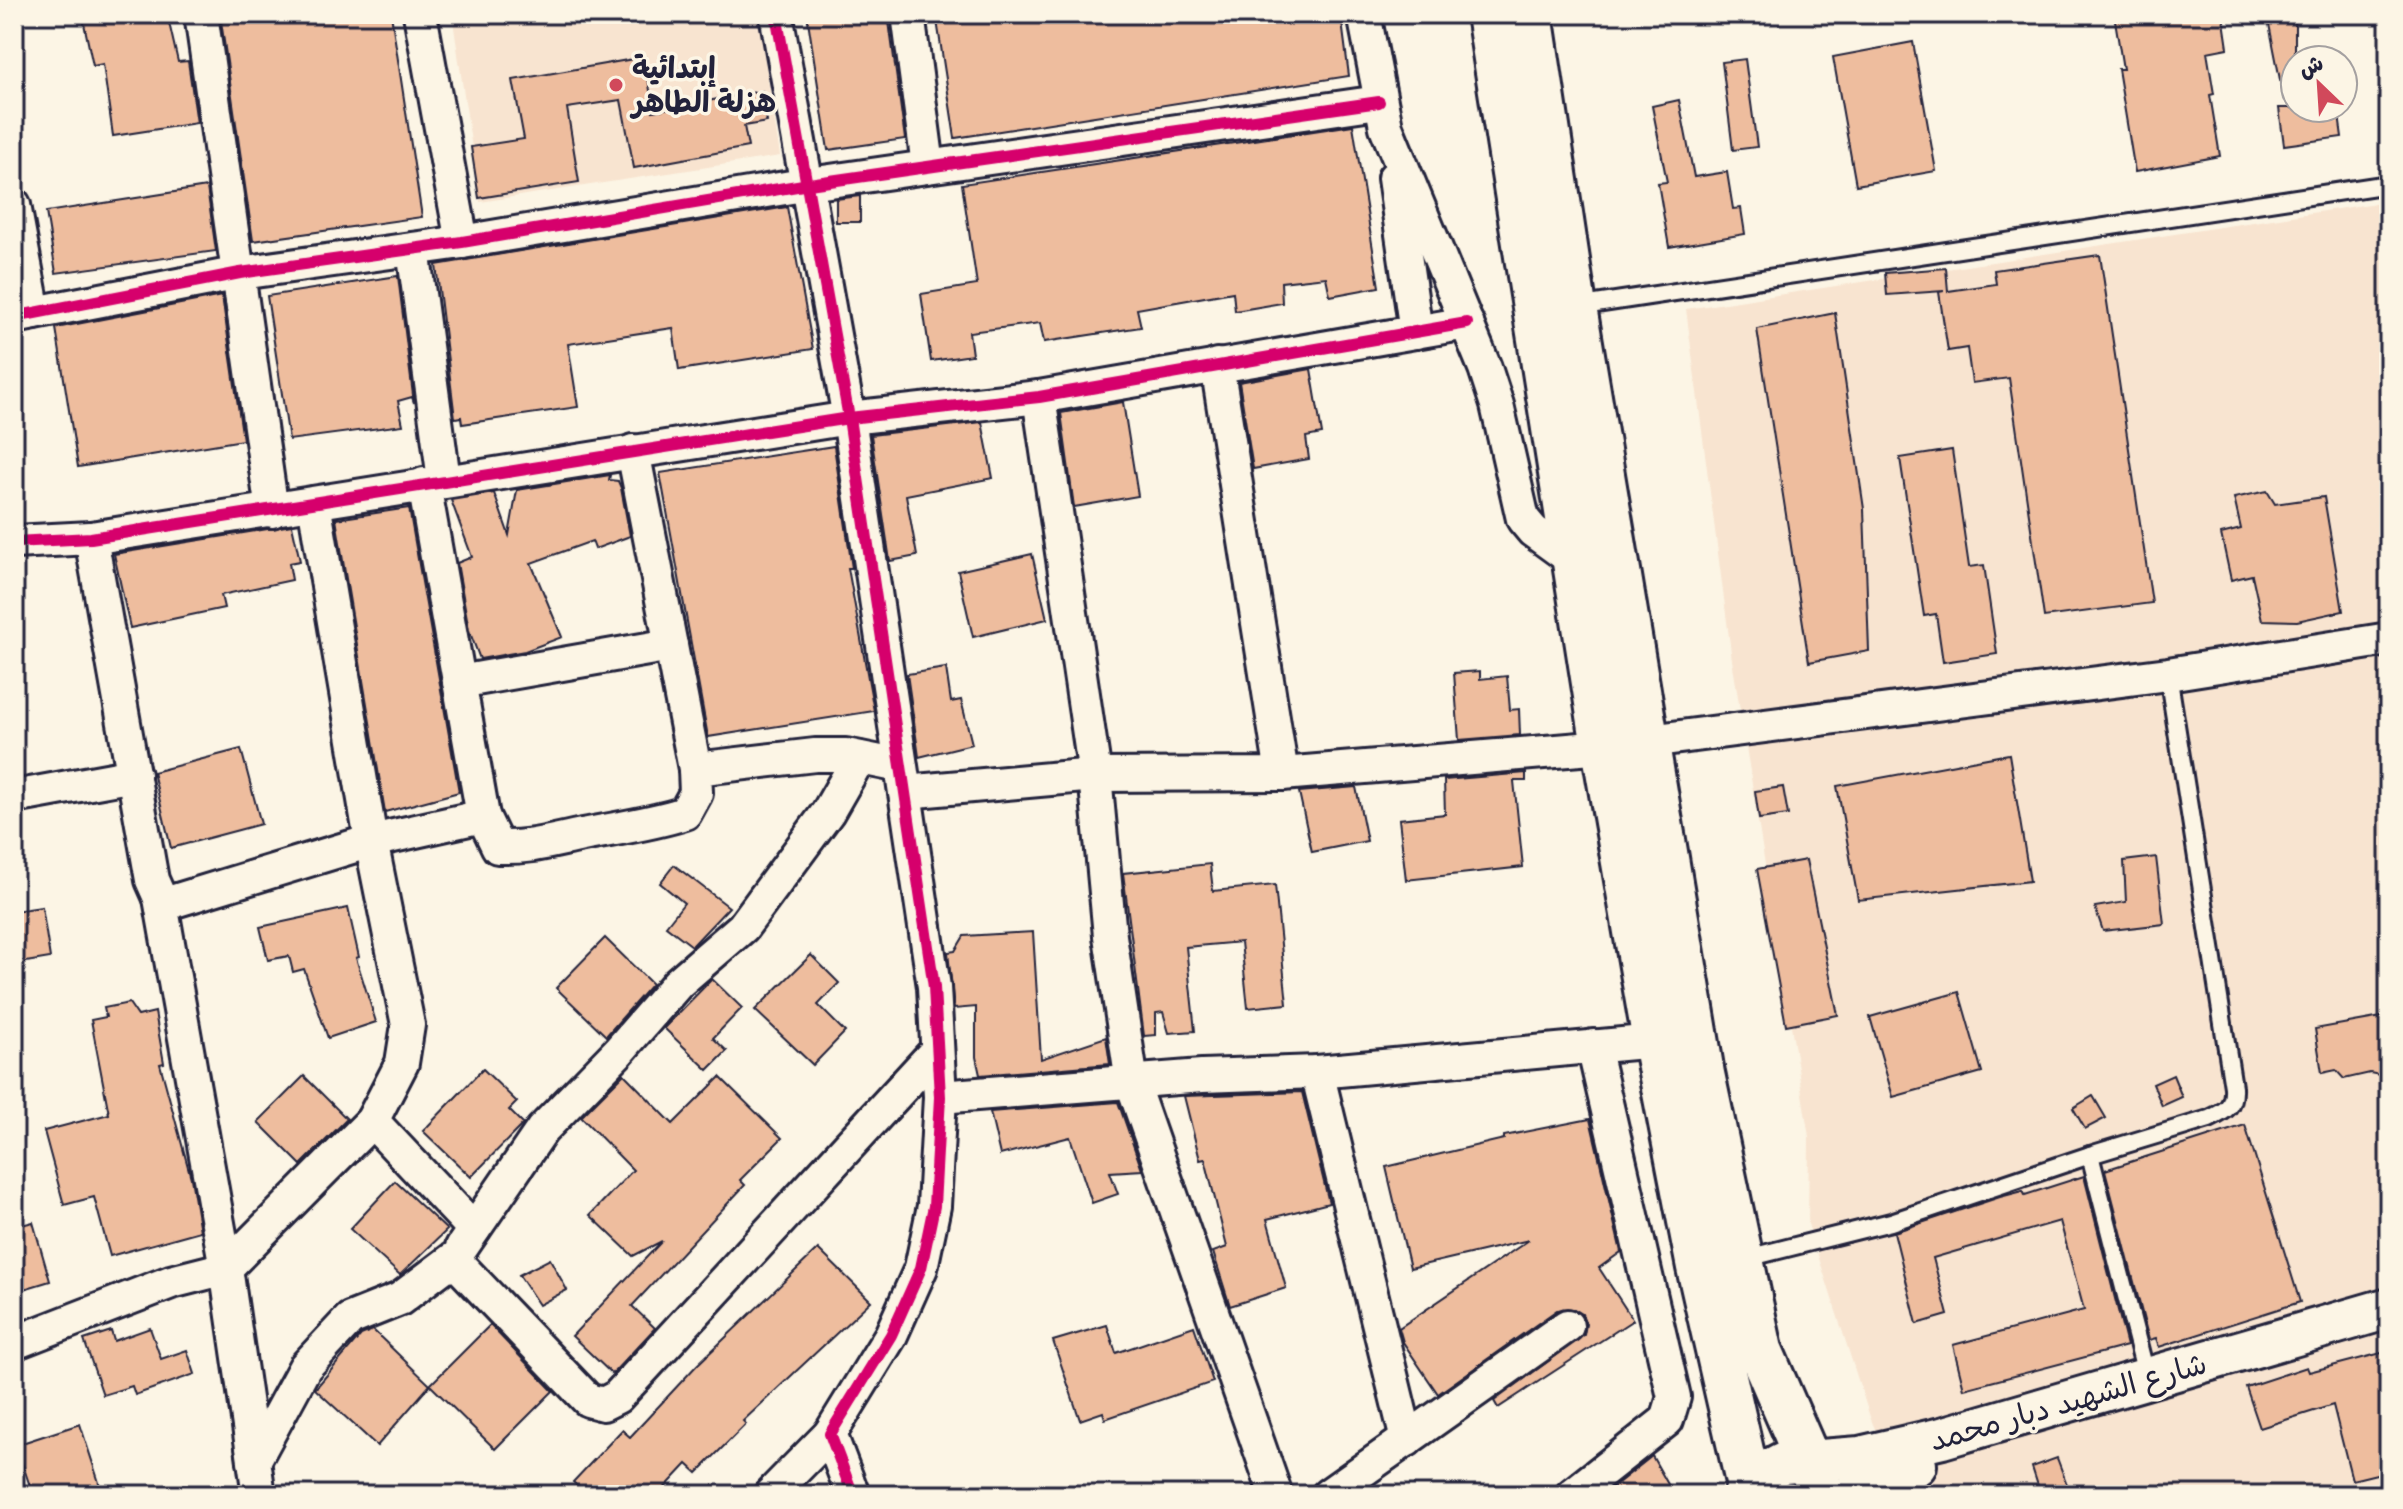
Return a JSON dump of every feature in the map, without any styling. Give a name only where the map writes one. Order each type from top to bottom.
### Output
[{"type":"main road","points":[[1489,14],[1604,747],[1655,1041],[1699,1267],[1748,1492]]},
{"type":"main road","points":[[1530,14],[1574,307],[1649,741],[1702,1074],[1760,1350],[1780,1403],[1815,1477]]},
{"type":"street","points":[[201,14],[272,511]]},
{"type":"street","points":[[420,14],[462,242]]},
{"type":"street","points":[[770,1495],[830,1434],[891,1335],[921,1268],[934,1206],[940,1097],[934,987],[849,418],[776,14]]},
{"type":"street","points":[[908,14],[928,166]]},
{"type":"street","points":[[1364,14],[1383,114],[1416,332]]},
{"type":"street","points":[[14,205],[24,315],[240,273],[462,242],[928,166],[1383,114]]},
{"type":"street","points":[[1383,114],[1497,405],[1520,511],[1533,531],[1577,563]]},
{"type":"street","points":[[413,249],[434,482],[459,682],[483,816],[498,847],[530,848],[572,837],[646,826],[685,813],[696,793],[695,769],[633,451]]},
{"type":"street","points":[[14,542],[91,538],[849,418],[1039,397],[1467,323]]},
{"type":"street","points":[[1217,365],[1282,774]]},
{"type":"street","points":[[1039,397],[1095,775],[1110,936],[1132,1083],[1276,1495]]},
{"type":"street","points":[[14,1343],[171,1282],[226,1268],[372,1121],[402,1063],[408,1025],[371,841],[314,503]]},
{"type":"street","points":[[91,538],[226,1268],[259,1495]]},
{"type":"street","points":[[1649,741],[2168,674],[2389,639]]},
{"type":"street","points":[[459,682],[671,645]]},
{"type":"street","points":[[695,769],[815,755],[859,758],[902,779],[1282,774],[1604,747]]},
{"type":"street","points":[[254,1461],[305,1367],[350,1319],[400,1299],[453,1259],[542,1130],[618,1052],[678,983],[743,927],[828,812],[859,758]]},
{"type":"street","points":[[14,797],[134,775]]},
{"type":"street","points":[[160,898],[171,902],[371,841],[483,816]]},
{"type":"street","points":[[940,1097],[1317,1072],[1655,1041]]},
{"type":"street","points":[[1572,1495],[1667,1420],[1674,1397],[1593,1046]]},
{"type":"street","points":[[453,1259],[588,1400],[603,1404],[617,1397],[937,1050]]},
{"type":"street","points":[[1317,1072],[1407,1440]]},
{"type":"street","points":[[372,1121],[474,1229]]},
{"type":"street","name":"شارع الشهيد دبار محمد","points":[[1851,1495],[1887,1484],[2028,1424],[2148,1380],[2389,1308]]},
{"type":"street","name":"شارع الشهيد دبار محمد","points":[[1748,1492],[1769,1468],[1815,1477],[1843,1459],[2028,1424],[2389,1325]]},
{"type":"street","points":[[1328,1495],[1567,1326]]},
{"type":"street","points":[[830,1434],[853,1495]]},
{"type":"lane","points":[[1574,307],[1920,258],[2389,184]]},
{"type":"lane","points":[[1740,1260],[1891,1222],[2226,1111],[2233,1101],[2168,674]]},
{"type":"lane","points":[[2090,1155],[2148,1380]]},
{"type":"shaded area","name":"إبتدائية هزلة الطاهر","points":[[452,14],[758,14],[780,156],[480,202]]},
{"type":"shaded area","points":[[2389,201],[2389,1495],[1903,1495],[1870,1417],[1808,1224],[1809,1137],[1732,660],[1686,309]]},
{"type":"building","points":[[82,14],[167,14],[178,62],[188,61],[197,123],[113,136],[103,64],[93,66]]},
{"type":"building","points":[[220,14],[391,14],[422,217],[253,241]]},
{"type":"building","points":[[807,14],[888,14],[905,139],[828,150]]},
{"type":"building","points":[[936,14],[1341,14],[1349,76],[955,138]]},
{"type":"building","points":[[2114,14],[2223,14],[2228,48],[2207,52],[2220,156],[2135,172],[2118,69],[2123,69]]},
{"type":"building","points":[[2267,14],[2295,14],[2295,44],[2279,44],[2279,75]]},
{"type":"building","points":[[1913,42],[1936,171],[1856,185],[1833,57]]},
{"type":"building","points":[[645,57],[653,111],[762,91],[767,122],[744,126],[748,147],[634,168],[621,100],[567,108],[579,182],[479,198],[471,147],[524,139],[513,80]]},
{"type":"building","points":[[1745,59],[1757,147],[1733,150],[1722,62]]},
{"type":"building","points":[[1679,100],[1694,177],[1727,172],[1733,209],[1741,208],[1745,234],[1669,247],[1658,183],[1667,182],[1652,106]]},
{"type":"building","points":[[2281,124],[2340,124],[2342,137],[2284,145]]},
{"type":"building","points":[[1353,125],[1379,287],[1330,296],[1326,277],[1281,282],[1282,303],[1235,311],[1233,292],[1137,309],[1141,327],[1044,342],[1040,323],[969,332],[972,355],[931,361],[921,294],[977,285],[962,184]]},
{"type":"building","points":[[207,187],[216,251],[56,273],[46,212]]},
{"type":"building","points":[[860,196],[860,222],[836,222],[836,199]]},
{"type":"building","points":[[787,207],[813,349],[679,370],[673,328],[568,344],[578,407],[462,424],[461,417],[455,418],[436,265]]},
{"type":"building","points":[[2100,255],[2152,603],[2044,617],[2009,378],[1972,383],[1967,348],[1948,351],[1939,292],[1944,291],[1887,295],[1885,273],[1946,268],[1948,291],[1996,284],[1994,270]]},
{"type":"building","points":[[398,276],[414,403],[412,397],[398,401],[403,425],[289,440],[267,296]]},
{"type":"building","points":[[222,296],[243,440],[78,467],[56,328]]},
{"type":"building","points":[[1835,313],[1864,509],[1869,651],[1809,662],[1757,329]]},
{"type":"building","points":[[1311,369],[1322,434],[1306,437],[1309,459],[1253,469],[1239,382]]},
{"type":"building","points":[[1123,402],[1138,496],[1074,507],[1061,413]]},
{"type":"building","points":[[982,422],[993,478],[906,495],[917,556],[890,561],[871,435]]},
{"type":"building","points":[[834,446],[852,568],[848,568],[874,711],[708,737],[660,473]]},
{"type":"building","points":[[1952,450],[1969,567],[1984,565],[1997,654],[1943,662],[1936,614],[1924,616],[1900,458]]},
{"type":"building","points":[[610,475],[609,480],[618,481],[621,488],[630,536],[595,549],[592,541],[531,563],[562,637],[525,651],[480,659],[469,630],[457,563],[472,557],[451,500],[494,493],[509,535],[517,490]]},
{"type":"building","points":[[2267,491],[2275,504],[2324,497],[2343,611],[2297,621],[2262,620],[2252,575],[2231,580],[2221,534],[2241,529],[2234,498]]},
{"type":"building","points":[[409,508],[459,792],[385,812],[336,519]]},
{"type":"building","points":[[292,525],[300,561],[289,563],[292,580],[221,595],[224,608],[130,628],[114,554]]},
{"type":"building","points":[[1032,554],[1047,619],[973,637],[958,571]]},
{"type":"building","points":[[946,668],[951,702],[961,700],[972,744],[919,757],[907,674]]},
{"type":"building","points":[[1480,671],[1480,679],[1507,676],[1510,710],[1519,709],[1520,735],[1459,740],[1454,673]]},
{"type":"building","points":[[241,749],[261,824],[171,848],[153,772]]},
{"type":"building","points":[[2009,754],[2030,881],[1858,900],[1837,786]]},
{"type":"building","points":[[1526,773],[1526,781],[1514,781],[1523,867],[1406,880],[1399,819],[1445,814],[1444,780]]},
{"type":"building","points":[[1356,787],[1367,841],[1312,852],[1299,792]]},
{"type":"building","points":[[1783,787],[1788,815],[1759,819],[1755,791]]},
{"type":"building","points":[[2156,857],[2164,924],[2103,931],[2095,907],[2126,902],[2124,861]]},
{"type":"building","points":[[1806,860],[1838,1015],[1786,1025],[1757,869]]},
{"type":"building","points":[[1210,864],[1213,891],[1275,885],[1287,1004],[1248,1008],[1241,942],[1186,947],[1195,1031],[1169,1033],[1163,1012],[1156,1013],[1156,1035],[1144,1036],[1123,873]]},
{"type":"building","points":[[674,865],[729,907],[692,946],[666,926],[684,903],[660,883]]},
{"type":"building","points":[[42,907],[50,958],[14,964],[14,911]]},
{"type":"building","points":[[348,908],[359,957],[356,958],[376,1022],[328,1038],[304,969],[293,972],[289,956],[268,960],[260,927]]},
{"type":"building","points":[[1033,932],[1041,1059],[1106,1037],[1110,1064],[980,1075],[976,1057],[976,1007],[954,1009],[948,952],[955,951],[964,936]]},
{"type":"building","points":[[605,938],[652,984],[606,1036],[556,988]]},
{"type":"building","points":[[811,955],[839,983],[818,1005],[845,1032],[813,1065],[755,1010]]},
{"type":"building","points":[[712,979],[742,1008],[713,1038],[727,1051],[708,1070],[664,1028]]},
{"type":"building","points":[[1959,992],[1982,1072],[1893,1097],[1870,1017]]},
{"type":"building","points":[[129,1003],[138,1016],[155,1012],[164,1063],[160,1064],[191,1178],[200,1231],[110,1256],[94,1197],[64,1205],[44,1131],[109,1114],[91,1020],[106,1017],[104,1008]]},
{"type":"building","points":[[2382,1017],[2389,1077],[2370,1073],[2344,1079],[2336,1070],[2322,1073],[2315,1029]]},
{"type":"building","points":[[483,1069],[517,1102],[509,1110],[523,1124],[471,1177],[423,1131]]},
{"type":"building","points":[[624,1074],[673,1124],[720,1077],[782,1138],[740,1180],[745,1185],[632,1306],[655,1328],[612,1374],[572,1336],[662,1241],[633,1256],[590,1215],[633,1170],[581,1117]]},
{"type":"building","points":[[2173,1075],[2182,1097],[2162,1106],[2153,1084]]},
{"type":"building","points":[[304,1076],[347,1119],[301,1165],[258,1122]]},
{"type":"building","points":[[1302,1092],[1329,1203],[1267,1219],[1286,1288],[1230,1306],[1213,1252],[1227,1247],[1205,1159],[1200,1160],[1184,1096]]},
{"type":"building","points":[[2093,1096],[2106,1118],[2085,1129],[2073,1108]]},
{"type":"building","points":[[1118,1102],[1142,1170],[1110,1172],[1118,1194],[1092,1203],[1070,1137],[1000,1155],[990,1112]]},
{"type":"building","points":[[1590,1119],[1621,1252],[1599,1268],[1633,1320],[1498,1408],[1494,1401],[1584,1335],[1586,1324],[1582,1314],[1574,1309],[1557,1310],[1438,1394],[1403,1342],[1399,1328],[1529,1240],[1410,1268],[1386,1167],[1504,1139],[1504,1136]]},
{"type":"building","points":[[2245,1125],[2300,1302],[2159,1347],[2156,1338],[2149,1340],[2105,1170]]},
{"type":"building","points":[[2084,1176],[2127,1346],[1964,1389],[1953,1345],[2084,1310],[2060,1221],[1933,1258],[1948,1315],[1917,1324],[1894,1232],[2000,1197],[2023,1191],[2025,1195]]},
{"type":"building","points":[[395,1181],[447,1230],[400,1275],[350,1229]]},
{"type":"building","points":[[33,1222],[50,1281],[14,1292],[14,1227]]},
{"type":"building","points":[[818,1249],[871,1301],[743,1421],[746,1424],[697,1473],[687,1464],[658,1495],[586,1495],[573,1482],[622,1430],[630,1437],[697,1365]]},
{"type":"building","points":[[550,1259],[567,1290],[539,1305],[519,1275]]},
{"type":"building","points":[[490,1325],[553,1391],[495,1449],[430,1385]]},
{"type":"building","points":[[1107,1325],[1116,1353],[1194,1326],[1213,1382],[1105,1419],[1103,1412],[1080,1420],[1053,1341]]},
{"type":"building","points":[[150,1328],[161,1359],[187,1350],[195,1374],[135,1395],[132,1386],[103,1395],[84,1340],[111,1331],[114,1341]]},
{"type":"building","points":[[373,1330],[430,1385],[377,1446],[315,1389],[361,1335]]},
{"type":"building","points":[[2389,1351],[2389,1471],[2352,1480],[2333,1405],[2260,1428],[2246,1387],[2307,1367],[2309,1372]]},
{"type":"building","points":[[80,1424],[103,1495],[33,1495],[16,1445]]},
{"type":"building","points":[[1652,1456],[1674,1495],[1603,1495]]},
{"type":"building","points":[[2057,1458],[2071,1495],[2041,1495],[2032,1467]]},
{"type":"cycle path","points":[[776,14],[849,418],[934,987],[940,1097],[934,1206],[921,1268],[891,1335],[830,1434],[853,1495]]},
{"type":"cycle path","points":[[14,317],[240,273],[462,242],[809,184],[1379,102]]},
{"type":"cycle path","points":[[14,542],[91,538],[849,418],[1039,397],[1467,323]]},
{"type":"place","name":"إبتدائية هزلة الطاهر","points":[[616,85]]}]
